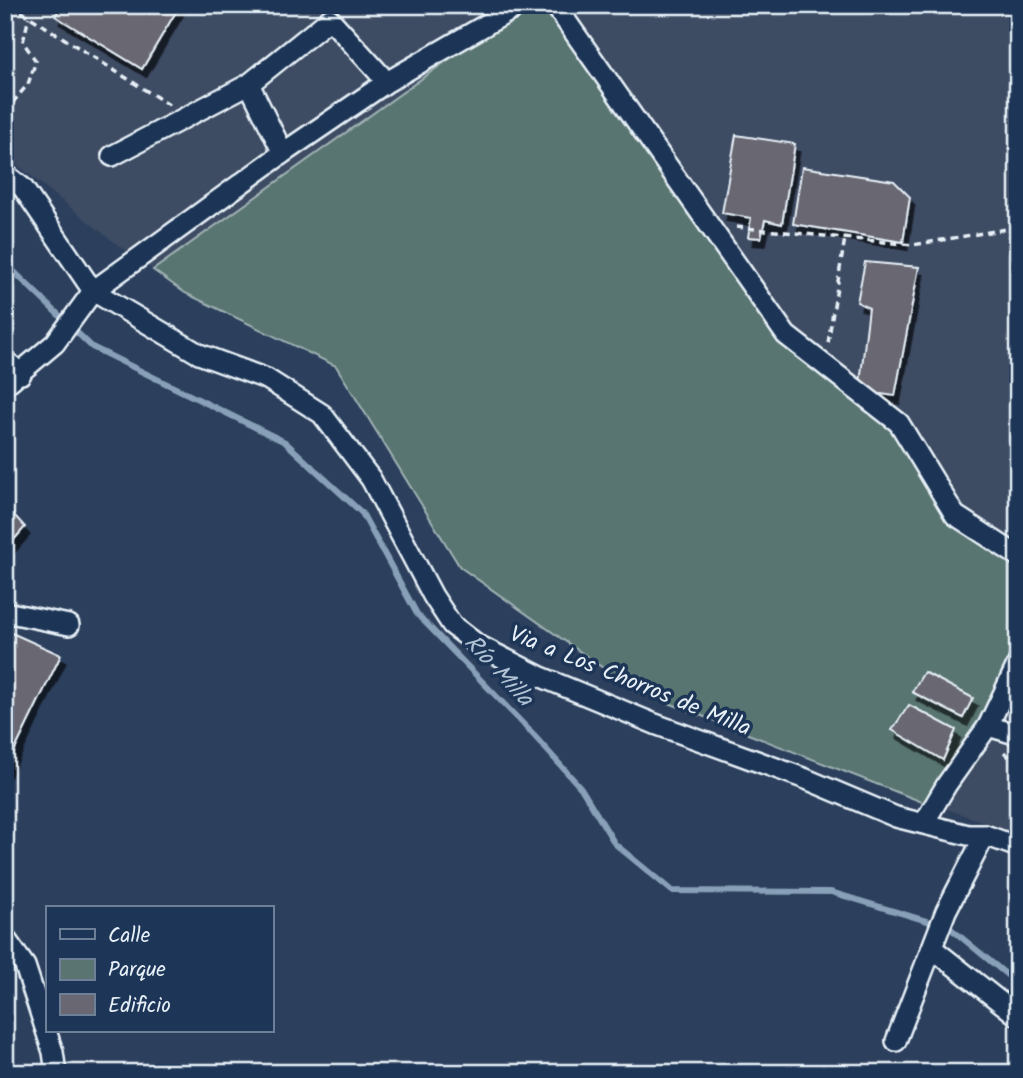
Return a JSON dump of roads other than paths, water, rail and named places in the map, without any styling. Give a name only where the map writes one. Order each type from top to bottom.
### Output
[{"type":"street","points":[[5,360],[13,380],[55,343],[93,291],[283,153],[387,82],[520,5]]},
{"type":"street","points":[[555,5],[786,335],[899,423],[955,515],[1018,556]]},
{"type":"street","points":[[111,156],[249,84],[330,19],[387,82]]},
{"type":"street","points":[[249,84],[283,153]]},
{"type":"street","name":"Via a Los Chorros de Milla","points":[[5,174],[23,188],[93,291],[199,354],[267,379],[322,414],[371,479],[433,596],[452,625],[478,645],[539,676],[655,724],[806,779],[896,817],[968,835],[985,835],[1018,847]]},
{"type":"street","points":[[5,612],[69,625]]},
{"type":"street","points":[[924,823],[947,784],[988,726],[1018,663]]},
{"type":"street","points":[[988,726],[1018,735]]},
{"type":"street","points":[[896,1041],[946,911],[985,835]]},
{"type":"street","points":[[5,938],[25,967],[46,1031]]},
{"type":"street","points":[[934,943],[1018,1016]]},
{"type":"street","points":[[46,1032],[56,1073]]},
{"type":"waterway","name":"Río Milla","points":[[5,263],[92,347],[285,442],[362,513],[417,614],[581,788],[615,844],[672,891],[831,892],[950,928],[1018,984]]}]
